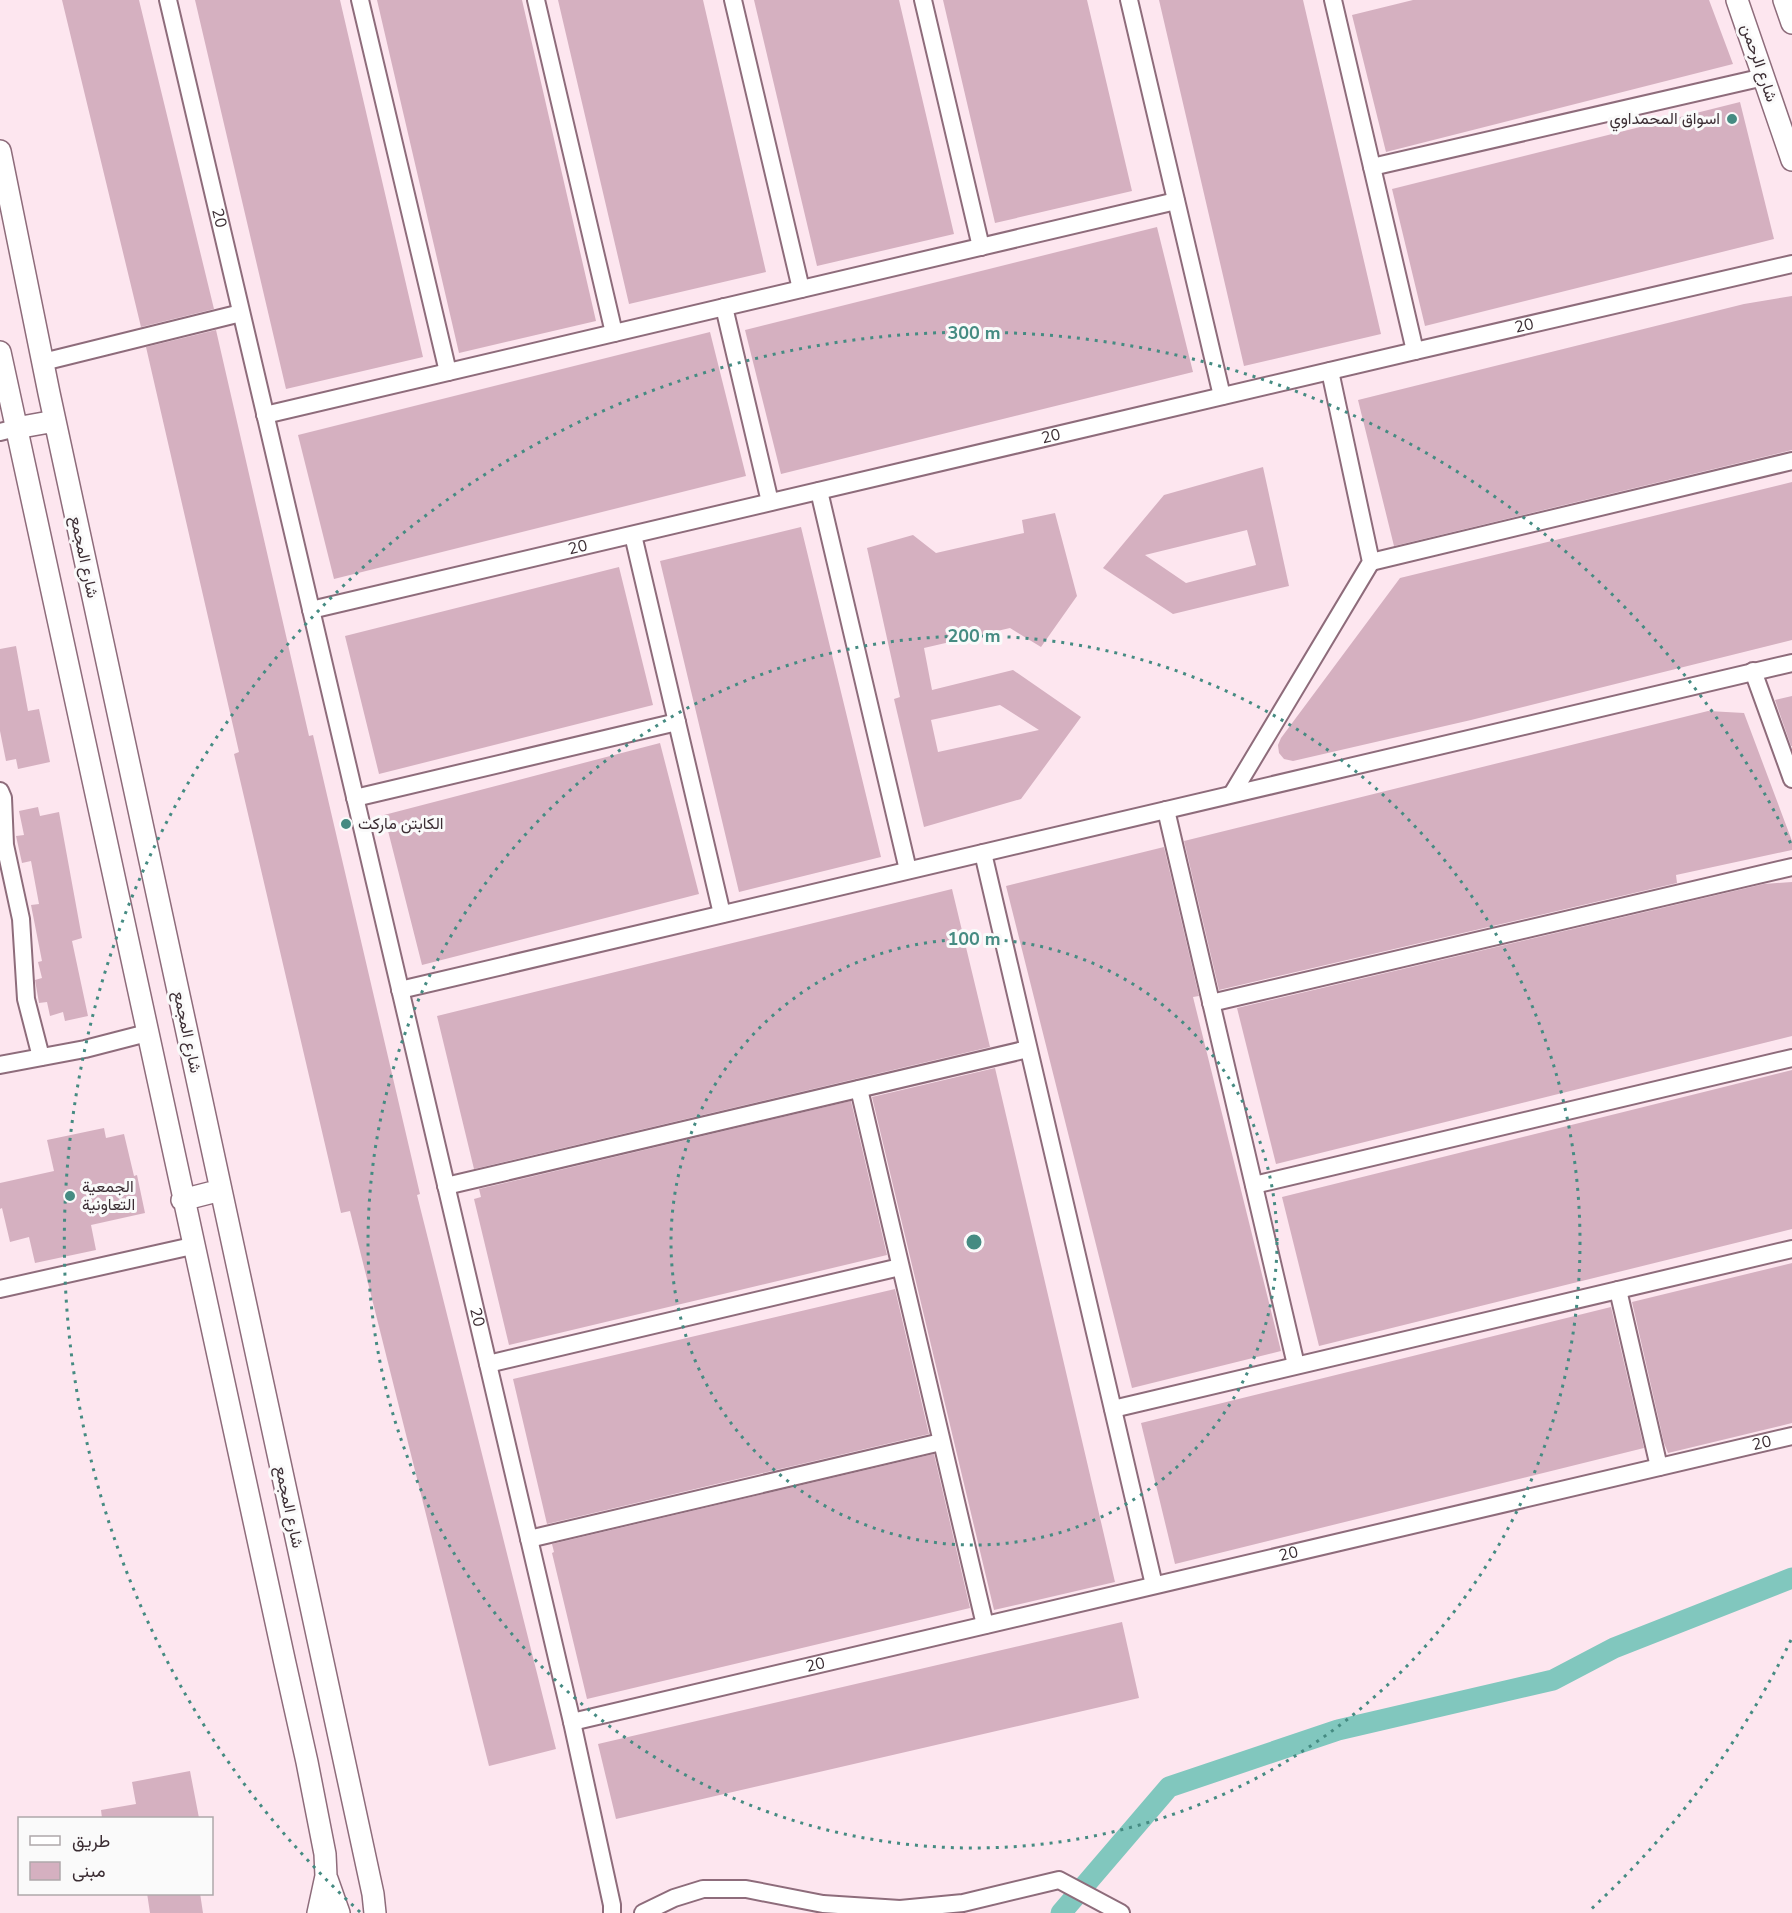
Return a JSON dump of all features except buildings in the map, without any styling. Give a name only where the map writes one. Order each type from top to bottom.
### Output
[{"type":"street","name":"20","points":[[168,0],[572,1722],[1792,1436]]},
{"type":"street","points":[[360,0],[448,372]]},
{"type":"street","points":[[536,0],[614,333]]},
{"type":"street","points":[[733,0],[801,289]]},
{"type":"street","points":[[923,0],[981,247]]},
{"type":"street","points":[[1129,0],[1222,396]]},
{"type":"street","points":[[1333,0],[1415,351]]},
{"type":"street","name":"شارع الرحمن","points":[[1737,0],[1792,160]]},
{"type":"street","points":[[1784,0],[1792,23]]},
{"type":"street","points":[[1372,167],[1764,77]]},
{"type":"street","name":"شارع المجمع","points":[[0,151],[55,421],[374,1894],[375,1913]]},
{"type":"street","points":[[265,415],[1176,201]]},
{"type":"street","name":"20","points":[[311,610],[1792,264]]},
{"type":"street","points":[[724,307],[770,502]]},
{"type":"street","points":[[43,362],[241,313]]},
{"type":"street","points":[[0,352],[8,430],[147,1034],[307,1762],[325,1854],[326,1876],[318,1913]]},
{"type":"street","points":[[1232,794],[1371,562],[1330,371]]},
{"type":"street","points":[[8,430],[55,421]]},
{"type":"street","points":[[1371,562],[1792,461]]},
{"type":"street","points":[[819,491],[908,870]]},
{"type":"street","points":[[633,535],[722,914]]},
{"type":"street","points":[[400,990],[1792,663]]},
{"type":"street","points":[[1753,671],[1792,779]]},
{"type":"street","points":[[355,798],[677,722]]},
{"type":"street","points":[[0,791],[3,798],[5,845],[21,919],[26,999],[41,1057]]},
{"type":"street","points":[[1166,810],[1296,1365]]},
{"type":"street","points":[[982,853],[1154,1585]]},
{"type":"street","points":[[1211,1003],[1792,867]]},
{"type":"street","points":[[0,1065],[147,1034]]},
{"type":"street","points":[[446,1186],[1028,1049]]},
{"type":"street","points":[[1254,1185],[1792,1058]]},
{"type":"street","points":[[859,1089],[985,1625]]},
{"type":"street","points":[[182,1200],[221,1190]]},
{"type":"street","points":[[0,1289],[192,1246]]},
{"type":"street","points":[[1113,1408],[1792,1249]]},
{"type":"street","points":[[488,1364],[900,1267]]},
{"type":"street","points":[[1618,1290],[1659,1467]]},
{"type":"street","points":[[529,1539],[941,1442]]},
{"type":"street","points":[[572,1722],[612,1913]]},
{"type":"street","points":[[326,1876],[339,1913]]},
{"type":"street","points":[[643,1913],[674,1898],[703,1889],[746,1888],[824,1904],[900,1909],[963,1903],[1059,1880],[1121,1913]]},
{"type":"waterway","points":[[1061,1913],[1169,1787],[1338,1730],[1553,1680],[1614,1648],[1792,1578]]},
{"type":"place","name":"اسواق المحمداوي","points":[[1732,119]]},
{"type":"place","name":"الكابتن ماركت","points":[[346,824]]},
{"type":"place","name":"الجمعية التعاونية","points":[[70,1196]]}]
